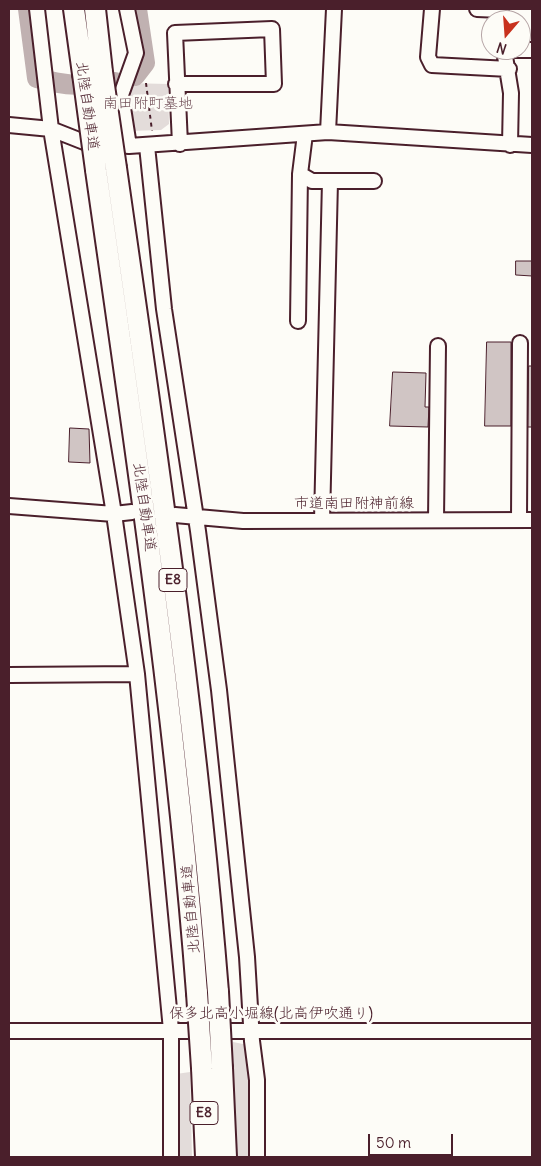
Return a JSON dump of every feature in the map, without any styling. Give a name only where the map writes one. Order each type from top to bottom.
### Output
[{"type":"highway","name":"北陸自動車道","points":[[74,9],[140,477],[174,742],[198,992],[226,1157]]},
{"type":"highway","name":"北陸自動車道","points":[[95,9],[102,72],[159,473],[205,836],[218,992],[206,1157]]},
{"type":"street","points":[[36,9],[51,129],[114,514],[137,674],[171,1030],[171,1157]]},
{"type":"street","points":[[127,9],[136,53],[121,95],[129,146]]},
{"type":"street","points":[[328,132],[334,9]]},
{"type":"street","points":[[432,9],[428,57],[432,65],[509,69]]},
{"type":"street","points":[[176,84],[274,84],[272,30],[175,33],[176,84],[180,144]]},
{"type":"street","points":[[507,60],[511,92],[510,145]]},
{"type":"street","points":[[9,125],[51,129],[84,142],[129,146],[180,144],[328,132],[532,145]]},
{"type":"street","points":[[298,321],[300,174],[305,134]]},
{"type":"street","points":[[151,146],[164,308],[196,517],[220,700],[246,948],[251,1031],[257,1080],[256,1157]]},
{"type":"street","points":[[300,174],[312,181],[374,181]]},
{"type":"street","points":[[322,520],[330,181]]},
{"type":"street","points":[[520,343],[526,520]]},
{"type":"street","points":[[436,520],[438,346]]},
{"type":"street","points":[[9,506],[114,514],[132,512]]},
{"type":"street","name":"市道南田附神前線","points":[[175,515],[243,521],[526,520]]},
{"type":"street","points":[[9,675],[137,674]]},
{"type":"street","name":"保多北高小堀線(北高伊吹通り)","points":[[9,1031],[532,1031]]},
{"type":"path","points":[[146,84],[151,146]]},
{"type":"green space","name":"南田附町墓地","points":[[127,83],[168,84],[169,124],[161,130],[129,131]]},
{"type":"green space","points":[[233,1042],[248,1045],[254,1085],[254,1157],[234,1157]]},
{"type":"green space","points":[[190,1072],[192,1157],[178,1157],[176,1074]]},
{"type":"building","points":[[516,261],[532,261],[532,276],[516,275]]},
{"type":"building","points":[[487,342],[511,342],[511,426],[485,426]]},
{"type":"building","points":[[529,366],[532,366],[532,427],[528,427]]},
{"type":"building","points":[[393,372],[426,373],[425,407],[429,407],[428,427],[390,426]]},
{"type":"building","points":[[70,428],[89,429],[90,463],[69,462]]},
{"type":"waterway","points":[[28,9],[37,78],[76,85],[115,82]]},
{"type":"waterway","points":[[135,76],[145,63],[137,9]]}]
